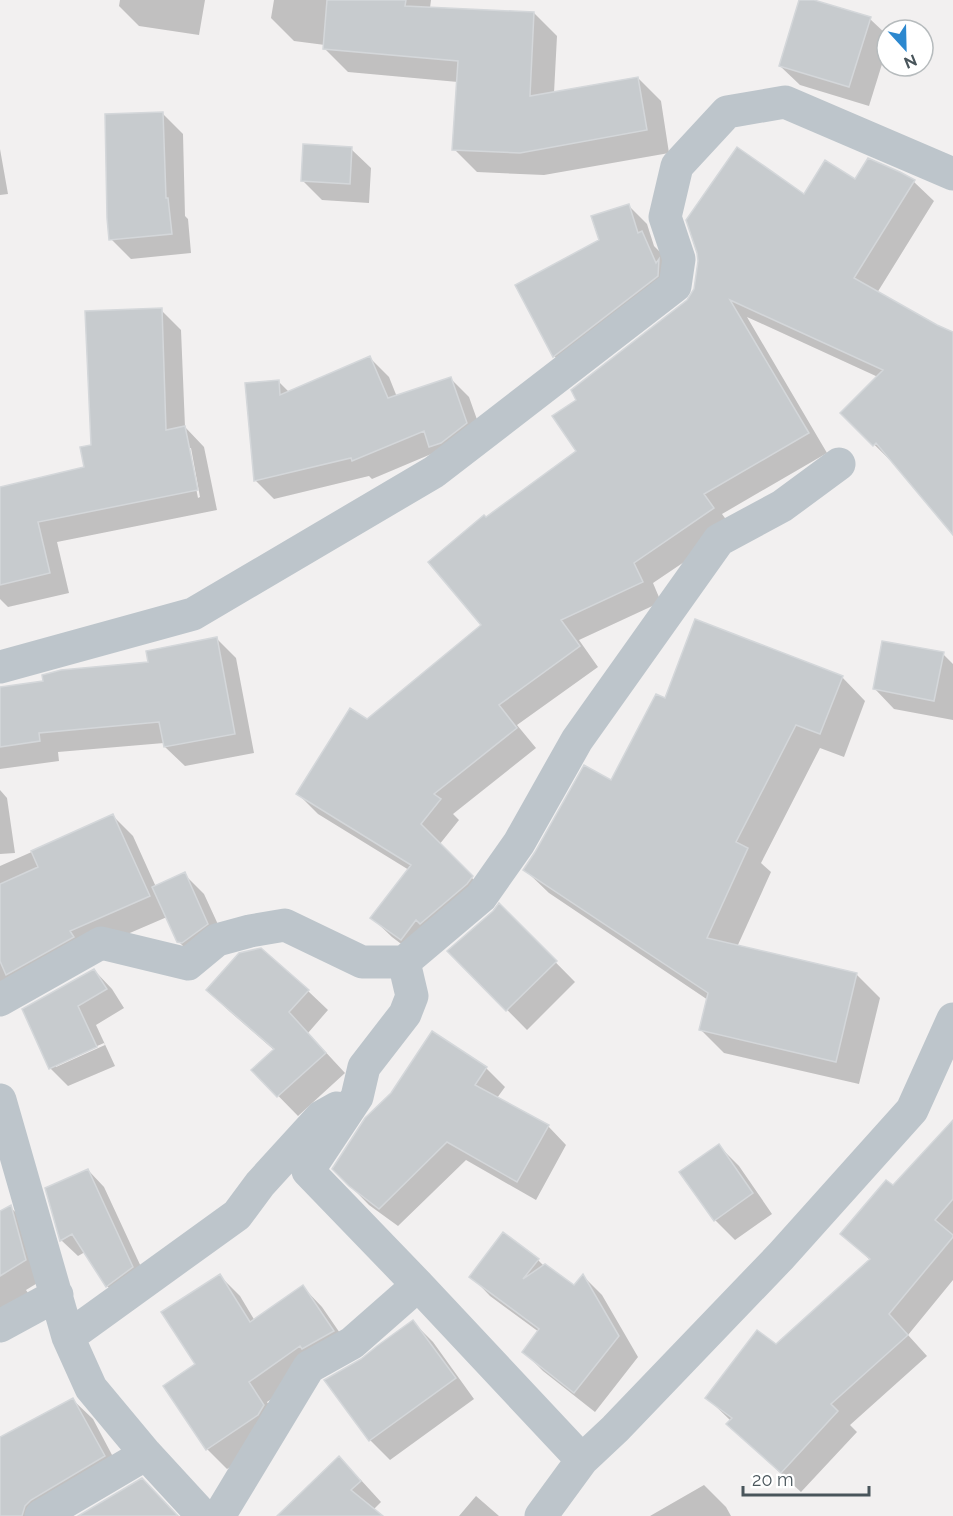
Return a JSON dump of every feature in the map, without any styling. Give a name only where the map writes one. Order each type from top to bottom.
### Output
[{"type":"street","points":[[0,667],[193,614],[444,465],[675,286],[679,259],[665,217],[677,166],[727,112],[785,102],[953,174]]},
{"type":"street","points":[[0,1000],[101,943],[188,964],[217,940],[285,925],[362,962],[404,962],[481,897],[519,843],[577,740],[719,540],[782,506],[839,464]]},
{"type":"street","points":[[404,962],[412,996],[405,1014],[364,1067],[357,1097],[308,1171],[582,1460]]},
{"type":"street","points":[[540,1516],[582,1460],[615,1429],[781,1256],[912,1110],[953,1019]]},
{"type":"street","points":[[68,1337],[237,1215],[260,1184],[321,1117],[357,1097]]},
{"type":"street","points":[[0,1100],[68,1337],[91,1388],[146,1454],[203,1516]]},
{"type":"street","points":[[219,1516],[309,1367],[352,1343],[418,1285]]},
{"type":"street","points":[[0,1326],[57,1295]]},
{"type":"street","points":[[41,1516],[146,1454]]},
{"type":"building","points":[[327,0],[406,0],[405,6],[534,12],[530,96],[638,77],[647,130],[520,153],[452,150],[458,61],[323,49]]},
{"type":"building","points":[[799,0],[814,0],[871,17],[849,87],[779,66]]},
{"type":"building","points":[[163,112],[166,198],[168,198],[172,234],[109,240],[105,114]]},
{"type":"building","points":[[303,144],[352,147],[350,184],[301,181]]},
{"type":"building","points":[[737,147],[804,194],[825,160],[855,179],[868,158],[915,180],[854,278],[953,332],[953,535],[876,443],[873,446],[840,413],[883,370],[730,300],[809,433],[704,494],[714,508],[634,563],[643,582],[561,620],[580,646],[499,705],[517,728],[434,794],[441,799],[421,824],[473,876],[467,884],[420,924],[416,920],[401,940],[370,918],[411,865],[296,794],[350,708],[367,719],[481,625],[428,562],[484,515],[486,517],[576,451],[552,416],[576,400],[571,390],[687,300],[694,289],[698,261],[686,220]]},
{"type":"building","points":[[629,204],[638,233],[642,231],[656,263],[659,259],[658,276],[553,357],[515,285],[599,240],[591,216]]},
{"type":"building","points":[[162,308],[166,430],[185,426],[198,490],[38,522],[50,573],[0,585],[0,487],[84,467],[80,447],[91,445],[85,311]]},
{"type":"building","points":[[370,356],[388,398],[451,377],[467,423],[441,443],[429,447],[424,431],[352,461],[351,458],[254,481],[245,383],[279,380],[280,395]]},
{"type":"building","points":[[695,619],[843,676],[820,734],[796,725],[736,842],[748,848],[707,938],[857,973],[836,1062],[699,1030],[708,993],[523,870],[584,765],[611,780],[656,694],[665,698]]},
{"type":"building","points":[[217,637],[235,734],[164,747],[159,722],[39,733],[40,741],[0,747],[0,687],[43,681],[42,675],[61,670],[148,662],[146,651]]},
{"type":"building","points":[[882,641],[944,652],[934,701],[873,689]]},
{"type":"building","points":[[113,814],[150,896],[70,931],[74,937],[6,975],[0,961],[0,884],[38,867],[31,851]]},
{"type":"building","points":[[185,872],[208,924],[182,943],[177,942],[152,887]]},
{"type":"building","points":[[499,903],[557,961],[506,1011],[447,951],[493,911]]},
{"type":"building","points":[[261,948],[309,990],[289,1012],[326,1053],[277,1097],[251,1070],[274,1049],[206,990],[239,953]]},
{"type":"building","points":[[94,969],[107,989],[78,1006],[97,1047],[49,1069],[22,1009]]},
{"type":"building","points":[[432,1031],[487,1067],[475,1085],[549,1125],[517,1182],[447,1142],[379,1209],[349,1186],[332,1169],[365,1118],[391,1093]]},
{"type":"building","points":[[953,1120],[953,1199],[935,1220],[953,1237],[889,1314],[908,1335],[831,1404],[838,1411],[781,1473],[726,1424],[732,1418],[705,1398],[757,1330],[776,1344],[870,1259],[840,1234],[886,1180],[893,1185]]},
{"type":"building","points":[[719,1144],[753,1193],[714,1221],[679,1172]]},
{"type":"building","points":[[88,1169],[133,1267],[106,1287],[72,1234],[60,1241],[45,1188]]},
{"type":"building","points":[[11,1205],[26,1260],[0,1276],[0,1211]]},
{"type":"building","points":[[503,1232],[539,1259],[523,1279],[545,1264],[574,1285],[583,1274],[619,1336],[574,1393],[522,1352],[539,1329],[469,1277]]},
{"type":"building","points":[[220,1274],[250,1322],[303,1285],[334,1331],[302,1349],[300,1346],[249,1382],[264,1405],[258,1415],[206,1450],[163,1386],[195,1364],[161,1312]]},
{"type":"building","points":[[413,1320],[456,1378],[369,1441],[324,1380],[361,1359]]},
{"type":"building","points":[[73,1398],[105,1456],[31,1500],[25,1506],[22,1516],[0,1516],[0,1437]]},
{"type":"building","points":[[339,1456],[361,1481],[351,1490],[383,1516],[277,1516]]},
{"type":"building","points":[[142,1478],[178,1516],[78,1516]]}]
